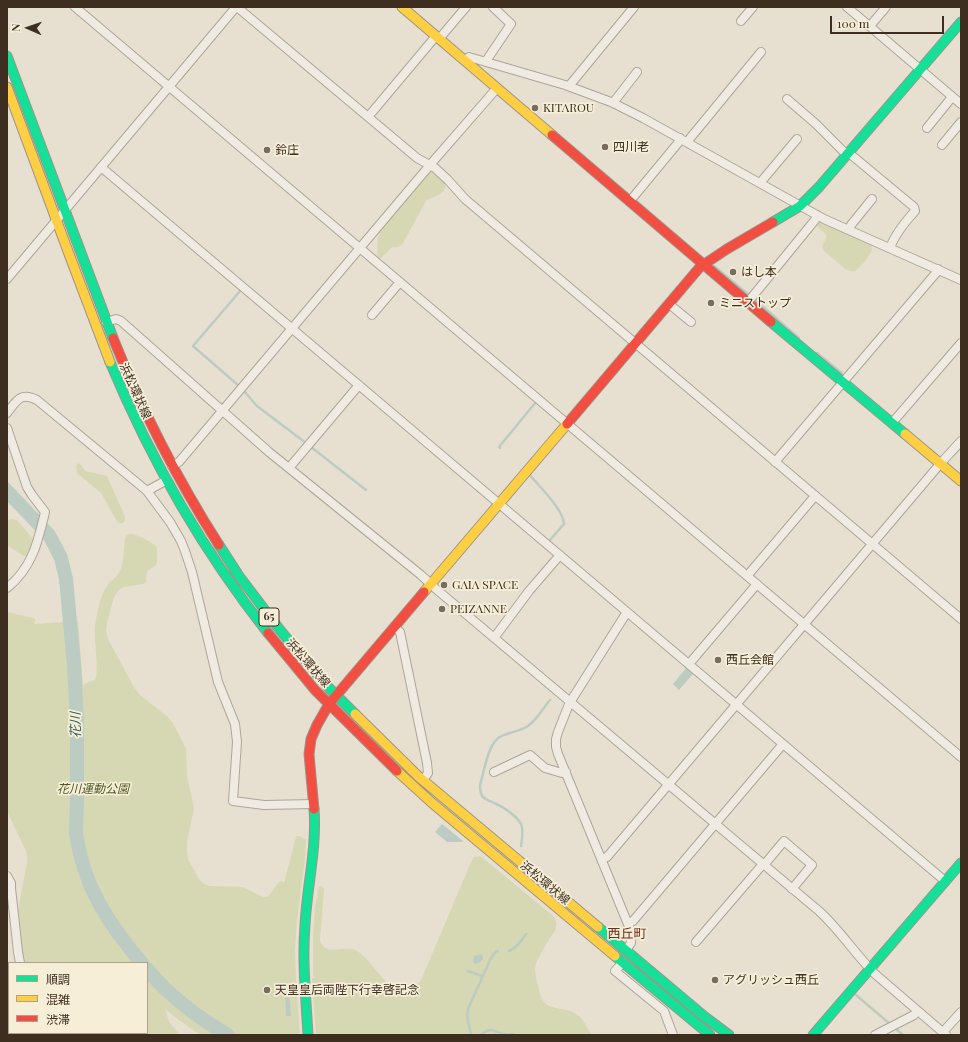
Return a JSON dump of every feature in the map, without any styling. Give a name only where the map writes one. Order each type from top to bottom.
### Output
[{"type":"main road","points":[[402,7],[704,265],[961,481]]},
{"type":"main road","points":[[308,1035],[303,950],[306,906],[314,845],[314,804],[309,758],[314,730],[329,704],[699,269],[727,249],[800,206],[820,187],[961,22]]},
{"type":"main road","name":"浜松環状線","points":[[7,56],[106,322],[134,389],[172,466],[212,534],[250,591],[324,684],[391,751],[423,780],[729,1035]]},
{"type":"main road","name":"浜松環状線","points":[[7,87],[114,373],[167,480],[203,540],[241,597],[269,634],[317,692],[412,785],[710,1035]]},
{"type":"main road","points":[[813,1035],[961,863]]},
{"type":"street","points":[[75,7],[961,756]]},
{"type":"street","points":[[7,279],[237,7],[417,158],[435,168],[465,199],[961,619]]},
{"type":"street","points":[[368,117],[466,7]]},
{"type":"street","points":[[486,62],[511,24],[493,7]]},
{"type":"street","points":[[569,86],[634,7]]},
{"type":"street","points":[[741,21],[753,7]]},
{"type":"street","points":[[847,7],[961,104]]},
{"type":"street","points":[[870,26],[886,7]]},
{"type":"street","points":[[630,201],[678,144],[684,140],[761,52]]},
{"type":"street","points":[[465,61],[469,56],[569,86],[613,103],[684,140],[817,215],[961,280]]},
{"type":"street","points":[[613,103],[637,72]]},
{"type":"street","points":[[172,466],[179,462],[497,88]]},
{"type":"street","points":[[927,128],[952,97]]},
{"type":"street","points":[[787,99],[848,154],[914,207],[915,211],[906,221],[890,248]]},
{"type":"street","points":[[942,145],[961,122]]},
{"type":"street","points":[[760,183],[797,139]]},
{"type":"street","points":[[101,167],[945,881]]},
{"type":"street","points":[[849,230],[851,225],[872,199]]},
{"type":"street","points":[[748,302],[817,215]]},
{"type":"street","points":[[775,462],[938,269]]},
{"type":"street","points":[[372,316],[400,282]]},
{"type":"street","points":[[669,304],[691,322]]},
{"type":"street","points":[[106,322],[116,320],[121,321],[269,452],[415,570],[716,824],[824,916],[870,969],[945,1034],[961,1012]]},
{"type":"street","points":[[892,423],[961,343]]},
{"type":"street","points":[[289,468],[359,385]]},
{"type":"street","points":[[7,413],[17,400],[27,397],[32,398],[43,405],[147,491],[176,531],[185,551],[192,572],[218,682],[236,724],[237,742],[233,801],[264,806],[314,804]]},
{"type":"street","points":[[7,428],[26,483],[32,495],[45,512],[31,557],[24,571],[7,588]]},
{"type":"street","points":[[601,859],[607,857],[961,441]]},
{"type":"street","points":[[147,491],[167,480]]},
{"type":"street","points":[[747,576],[815,496]]},
{"type":"street","points":[[494,638],[529,591],[560,555]]},
{"type":"street","points":[[689,664],[757,584]]},
{"type":"street","points":[[626,950],[631,944],[630,929],[558,754],[556,739],[570,702],[627,612]]},
{"type":"street","points":[[394,627],[400,632],[427,763],[428,774],[423,780]]},
{"type":"street","points":[[628,923],[633,921],[784,744]]},
{"type":"street","points":[[494,772],[530,755],[545,768],[562,773],[566,772]]},
{"type":"street","points":[[696,942],[784,841],[812,866],[792,889]]},
{"type":"street","points":[[7,876],[12,888],[20,962]]},
{"type":"street","points":[[623,962],[615,971],[664,1011],[673,1035]]},
{"type":"street","points":[[875,1035],[914,1015],[917,1010]]},
{"type":"green space","points":[[433,171],[446,183],[445,188],[441,193],[426,201],[402,245],[392,247],[378,259],[378,237],[382,228],[428,173]]},
{"type":"green space","points":[[819,221],[868,242],[871,245],[871,252],[865,262],[857,270],[853,271],[845,269],[823,250],[823,245],[827,236],[819,228],[817,222]]},
{"type":"green space","points":[[78,463],[85,471],[107,476],[125,517],[123,523],[119,523],[117,521],[101,493],[77,473],[76,466]]},
{"type":"green space","points":[[7,520],[17,520],[33,539],[33,543],[27,556],[24,556],[7,544]]},
{"type":"green space","name":"花川運動公園","points":[[130,534],[137,536],[157,547],[157,562],[156,565],[147,571],[146,582],[143,584],[124,587],[117,592],[114,597],[106,632],[109,641],[134,687],[139,694],[168,717],[173,723],[186,749],[187,776],[194,809],[187,841],[187,851],[188,859],[199,879],[204,884],[210,886],[243,887],[263,897],[268,897],[279,882],[282,881],[284,883],[296,836],[306,840],[295,950],[300,1035],[200,1035],[165,1009],[169,1022],[180,1035],[150,1035],[148,1034],[148,962],[24,962],[18,911],[27,856],[7,811],[7,612],[33,618],[35,619],[34,624],[78,621],[83,686],[86,683],[95,680],[97,669],[95,625],[98,610],[108,584],[118,575],[121,570],[125,539],[127,535]]},
{"type":"green space","points":[[480,856],[553,916],[556,923],[555,931],[540,955],[535,969],[541,997],[549,1006],[572,1011],[579,1016],[592,1035],[316,1035],[312,978],[315,978],[313,975],[313,936],[315,908],[319,886],[323,887],[324,889],[320,940],[322,945],[325,948],[330,949],[355,950],[366,958],[393,988],[403,990],[416,985],[422,978],[471,862],[474,857]]},
{"type":"shaded area","points":[[9,482],[14,495],[11,498],[7,496],[7,484]]},
{"type":"shaded area","points":[[73,634],[77,635],[74,651],[71,652],[65,637]]},
{"type":"shaded area","points":[[686,668],[693,674],[679,690],[673,684]]},
{"type":"shaded area","points":[[442,824],[463,841],[447,842],[435,832]]},
{"type":"shaded area","points":[[84,858],[87,859],[87,871],[83,872],[78,863]]},
{"type":"shaded area","points":[[481,954],[483,959],[479,963],[475,964],[473,961],[474,956]]},
{"type":"shaded area","points":[[285,992],[289,992],[291,1016],[286,1016]]},
{"type":"waterway","points":[[714,266],[749,295]]},
{"type":"waterway","points":[[239,386],[193,346],[241,290]]},
{"type":"waterway","points":[[754,299],[799,338]]},
{"type":"waterway","points":[[817,353],[842,373]]},
{"type":"waterway","points":[[244,391],[257,406],[306,443]]},
{"type":"waterway","points":[[500,448],[499,447],[536,402]]},
{"type":"waterway","points":[[311,447],[366,490]]},
{"type":"waterway","points":[[954,455],[961,447]]},
{"type":"waterway","points":[[529,474],[555,505],[563,518],[564,524],[550,540]]},
{"type":"waterway","name":"花川","points":[[7,491],[49,535],[61,558],[66,579],[74,665],[77,720],[76,833],[79,852],[84,870],[99,903],[118,934],[141,962]]},
{"type":"waterway","points":[[521,846],[522,829],[519,821],[505,809],[483,797],[480,790],[480,785],[488,755],[497,739],[503,735],[528,726],[550,700]]},
{"type":"waterway","points":[[509,951],[512,950],[526,934]]},
{"type":"waterway","points":[[471,1035],[467,1016],[468,1009],[490,960],[496,951],[498,951]]},
{"type":"waterway","name":"花川","points":[[148,970],[165,989],[184,1006],[228,1035]]},
{"type":"waterway","points":[[468,971],[482,976]]},
{"type":"waterway","points":[[856,995],[890,1024]]},
{"type":"waterway","points":[[895,1028],[903,1035]]},
{"type":"waterway","points":[[481,1035],[490,1030],[506,1035],[514,1034]]},
{"type":"traffic: fast","points":[[773,222],[800,206],[819,187],[961,22]]},
{"type":"traffic: fast","points":[[7,56],[113,338]]},
{"type":"traffic: fast","points":[[771,322],[905,434]]},
{"type":"traffic: fast","points":[[110,362],[142,433],[180,503],[222,570],[268,633]]},
{"type":"traffic: fast","points":[[219,545],[239,576],[280,630],[327,686],[355,714]]},
{"type":"traffic: fast","points":[[308,1035],[304,939],[313,853],[315,824],[314,809]]},
{"type":"traffic: fast","points":[[813,1035],[961,863]]},
{"type":"traffic: fast","points":[[598,927],[705,1017],[729,1035]]},
{"type":"traffic: fast","points":[[615,956],[710,1035]]},
{"type":"traffic: slow","points":[[402,7],[552,135]]},
{"type":"traffic: slow","points":[[7,87],[110,362]]},
{"type":"traffic: slow","points":[[424,592],[567,424]]},
{"type":"traffic: slow","points":[[905,434],[961,481]]},
{"type":"traffic: slow","points":[[355,714],[419,777],[598,927]]},
{"type":"traffic: slow","points":[[397,771],[431,802],[615,956]]},
{"type":"traffic: jam","points":[[552,135],[771,322]]},
{"type":"traffic: jam","points":[[567,424],[700,267],[773,222]]},
{"type":"traffic: jam","points":[[113,338],[161,444],[219,545]]},
{"type":"traffic: jam","points":[[314,809],[309,754],[311,739],[317,725],[329,704],[424,592]]},
{"type":"traffic: jam","points":[[268,633],[315,690],[397,771]]},
{"type":"place","name":"KITAROU","points":[[535,108]]},
{"type":"place","name":"四川老","points":[[605,147]]},
{"type":"place","name":"鈴庄","points":[[267,150]]},
{"type":"place","name":"はし本","points":[[733,272]]},
{"type":"place","name":"ミニストップ","points":[[711,303]]},
{"type":"place","name":"GAIA SPACE","points":[[444,585]]},
{"type":"place","name":"PEIZANNE","points":[[442,609]]},
{"type":"place","name":"西丘会館","points":[[718,660]]},
{"type":"place","name":"アグリッシュ西丘","points":[[715,980]]},
{"type":"place","name":"天皇皇后両陛下行幸啓記念","points":[[267,990]]},
{"type":"district","name":"西丘町","points":[[627,934]]}]
